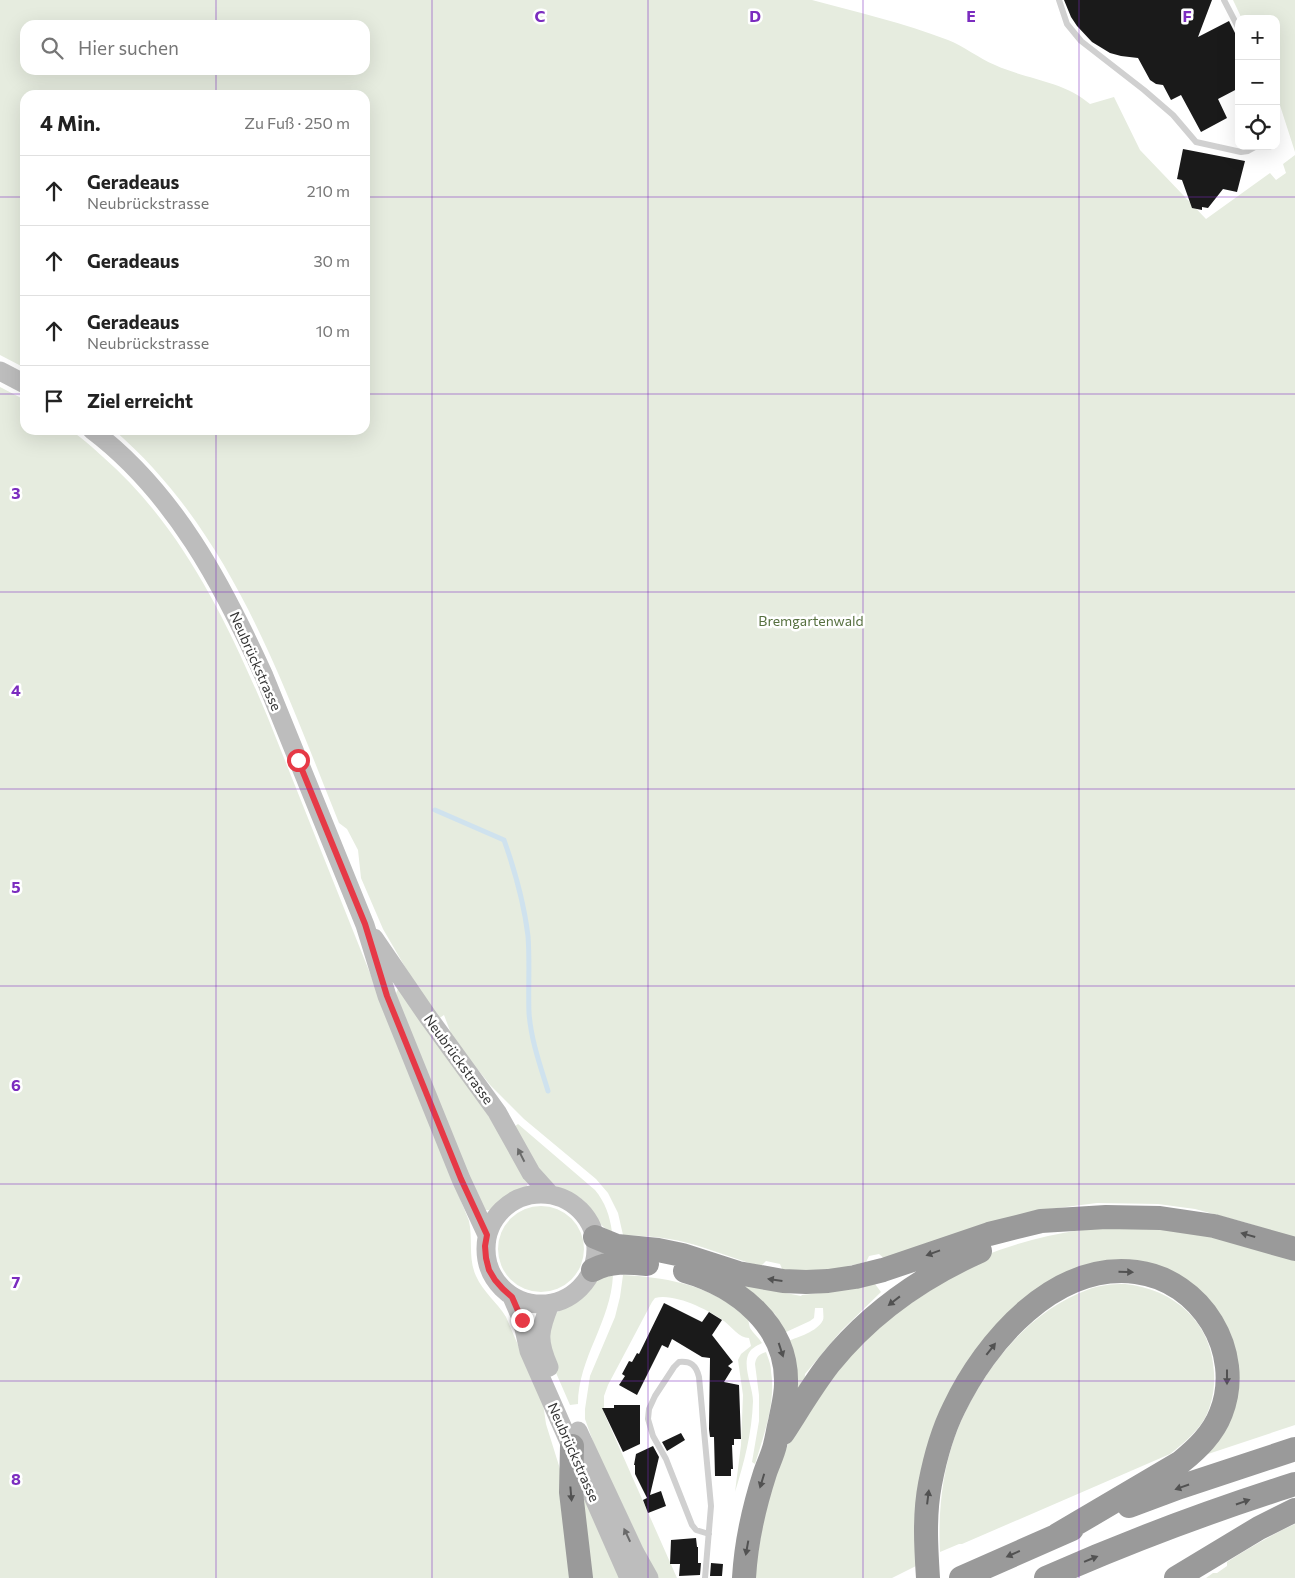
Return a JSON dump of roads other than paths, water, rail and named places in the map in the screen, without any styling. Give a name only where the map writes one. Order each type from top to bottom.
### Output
[{"type":"highway","points":[[595,1237],[617,1246],[658,1250],[682,1255],[738,1273],[806,1282],[855,1277],[883,1270],[989,1234],[1041,1221],[1130,1217],[1191,1222],[1240,1232],[1295,1249]]},
{"type":"highway","points":[[775,1445],[812,1388],[844,1347],[874,1317],[905,1292],[944,1268],[993,1246],[1082,1220]]},
{"type":"highway","points":[[593,1270],[609,1264],[627,1262],[672,1268],[707,1279],[724,1287],[758,1312],[777,1339],[786,1369],[784,1404],[775,1445],[754,1509],[745,1558],[744,1578]]},
{"type":"highway","points":[[928,1578],[926,1546],[927,1510],[930,1484],[944,1432],[953,1410],[974,1372],[993,1346],[1011,1325],[1030,1308],[1050,1294],[1085,1277],[1103,1272],[1137,1272],[1167,1281],[1180,1288],[1205,1311],[1222,1341],[1227,1362],[1228,1382],[1226,1399],[1221,1414],[1212,1432],[1197,1449],[1181,1462],[1057,1535]]},
{"type":"highway","points":[[572,1446],[571,1492],[581,1578]]},
{"type":"highway","points":[[961,1578],[1057,1535],[1180,1487],[1295,1449]]},
{"type":"highway","points":[[1046,1578],[1133,1542],[1295,1484]]},
{"type":"highway","points":[[1184,1575],[1259,1528],[1295,1510]]},
{"type":"main road","points":[[0,370],[20,381]]},
{"type":"main road","name":"Neubrückstrasse","points":[[98,435],[123,456],[176,517],[210,568],[234,612],[264,676],[365,924],[387,996],[461,1179],[487,1235]]},
{"type":"main road","name":"Neubrückstrasse","points":[[365,924],[428,1017],[497,1112],[531,1173],[550,1194]]},
{"type":"main road","points":[[550,1194],[574,1204],[584,1213],[591,1224],[597,1253],[593,1270],[580,1289],[561,1301],[550,1304],[524,1302],[512,1297],[499,1285],[489,1270],[485,1246],[487,1235],[492,1222],[500,1211],[511,1202],[523,1196],[550,1194]]},
{"type":"main road","name":"Neubrückstrasse","points":[[512,1297],[518,1308],[529,1351],[629,1578]]},
{"type":"main road","name":"Neubrückstrasse","points":[[550,1304],[540,1330],[543,1352],[649,1578]]},
{"type":"lane","points":[[1058,0],[1067,24],[1081,41],[1173,115],[1196,142],[1241,152],[1250,150]]},
{"type":"lane","points":[[1224,0],[1235,21]]},
{"type":"lane","points":[[704,1578],[709,1534],[711,1506],[699,1377],[694,1365],[688,1362],[679,1362],[652,1400],[648,1419],[653,1436],[666,1459],[692,1525],[696,1530],[709,1534]]},
{"type":"waterway","points":[[435,810],[504,840],[519,887],[524,911],[529,946],[530,1023],[536,1052],[548,1091]]},
{"type":"park label","name":"Bremgartenwald","points":[[811,620]]}]
